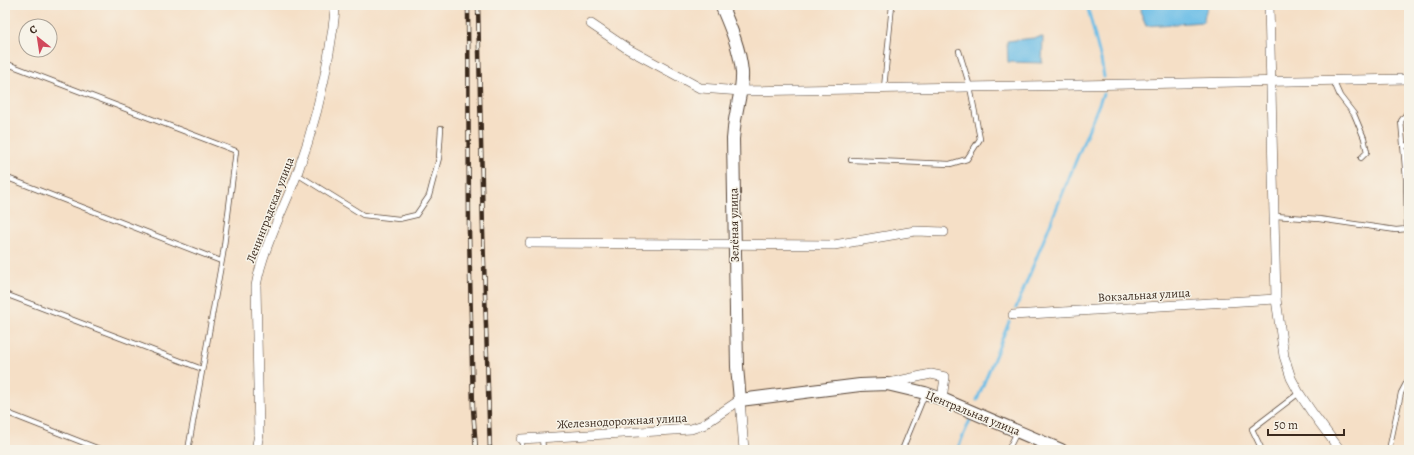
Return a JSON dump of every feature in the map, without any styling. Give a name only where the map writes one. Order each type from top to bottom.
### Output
[{"type":"street","name":"Ленинградская улица","points":[[256,450],[259,434],[256,286],[260,266],[297,174],[318,109],[328,62],[335,16],[335,5]]},
{"type":"street","name":"Зелёная улица","points":[[720,5],[730,27],[739,56],[742,73],[741,90],[735,116],[733,139],[737,367],[744,450]]},
{"type":"street","points":[[1269,5],[1276,299],[1284,356],[1291,378],[1311,411],[1340,450]]},
{"type":"street","points":[[591,24],[628,49],[700,88],[741,90],[970,87],[1409,78]]},
{"type":"street","points":[[530,243],[834,245],[915,230],[944,232]]},
{"type":"street","name":"Вокзальная улица","points":[[1013,315],[1276,299]]},
{"type":"street","points":[[887,384],[931,374],[945,378],[942,399]]},
{"type":"street","name":"Центральная улица","points":[[740,400],[860,385],[887,384],[926,393],[942,399],[1061,450]]},
{"type":"street","name":"Железнодорожная улица","points":[[521,438],[691,429],[703,425],[740,400]]},
{"type":"lane","points":[[884,88],[892,5]]},
{"type":"lane","points":[[851,160],[950,164],[967,159],[980,138],[970,87],[959,51]]},
{"type":"lane","points":[[5,63],[236,151],[221,261],[188,450]]},
{"type":"lane","points":[[1333,80],[1340,96],[1354,114],[1364,138],[1368,152],[1361,158]]},
{"type":"lane","points":[[1275,216],[1319,219],[1396,230],[1407,229],[1407,178],[1400,121],[1409,110]]},
{"type":"lane","points":[[297,174],[363,215],[399,219],[416,215],[429,196],[439,158],[441,128]]},
{"type":"lane","points":[[1403,146],[1409,145]]},
{"type":"lane","points":[[5,177],[221,261]]},
{"type":"lane","points":[[5,294],[202,369]]},
{"type":"lane","points":[[1389,450],[1401,394],[1409,378]]},
{"type":"lane","points":[[902,450],[926,393]]},
{"type":"lane","points":[[1262,450],[1252,429],[1300,393]]},
{"type":"lane","points":[[5,412],[102,450]]},
{"type":"lane","points":[[1008,450],[1017,431]]},
{"type":"lane","points":[[542,437],[543,450]]},
{"type":"lane","points":[[521,438],[523,450]]},
{"type":"water","points":[[1141,5],[1208,5],[1203,22],[1146,26],[1140,12]]},
{"type":"water","points":[[1043,37],[1042,63],[1008,62],[1007,41]]},
{"type":"waterway","points":[[1087,5],[1104,77]]},
{"type":"waterway","points":[[1016,308],[1103,94]]},
{"type":"waterway","points":[[977,400],[1009,322]]},
{"type":"waterway","points":[[957,450],[970,420]]},
{"type":"railway","points":[[468,5],[469,231],[473,408],[476,450]]},
{"type":"railway","points":[[478,5],[490,450]]}]
